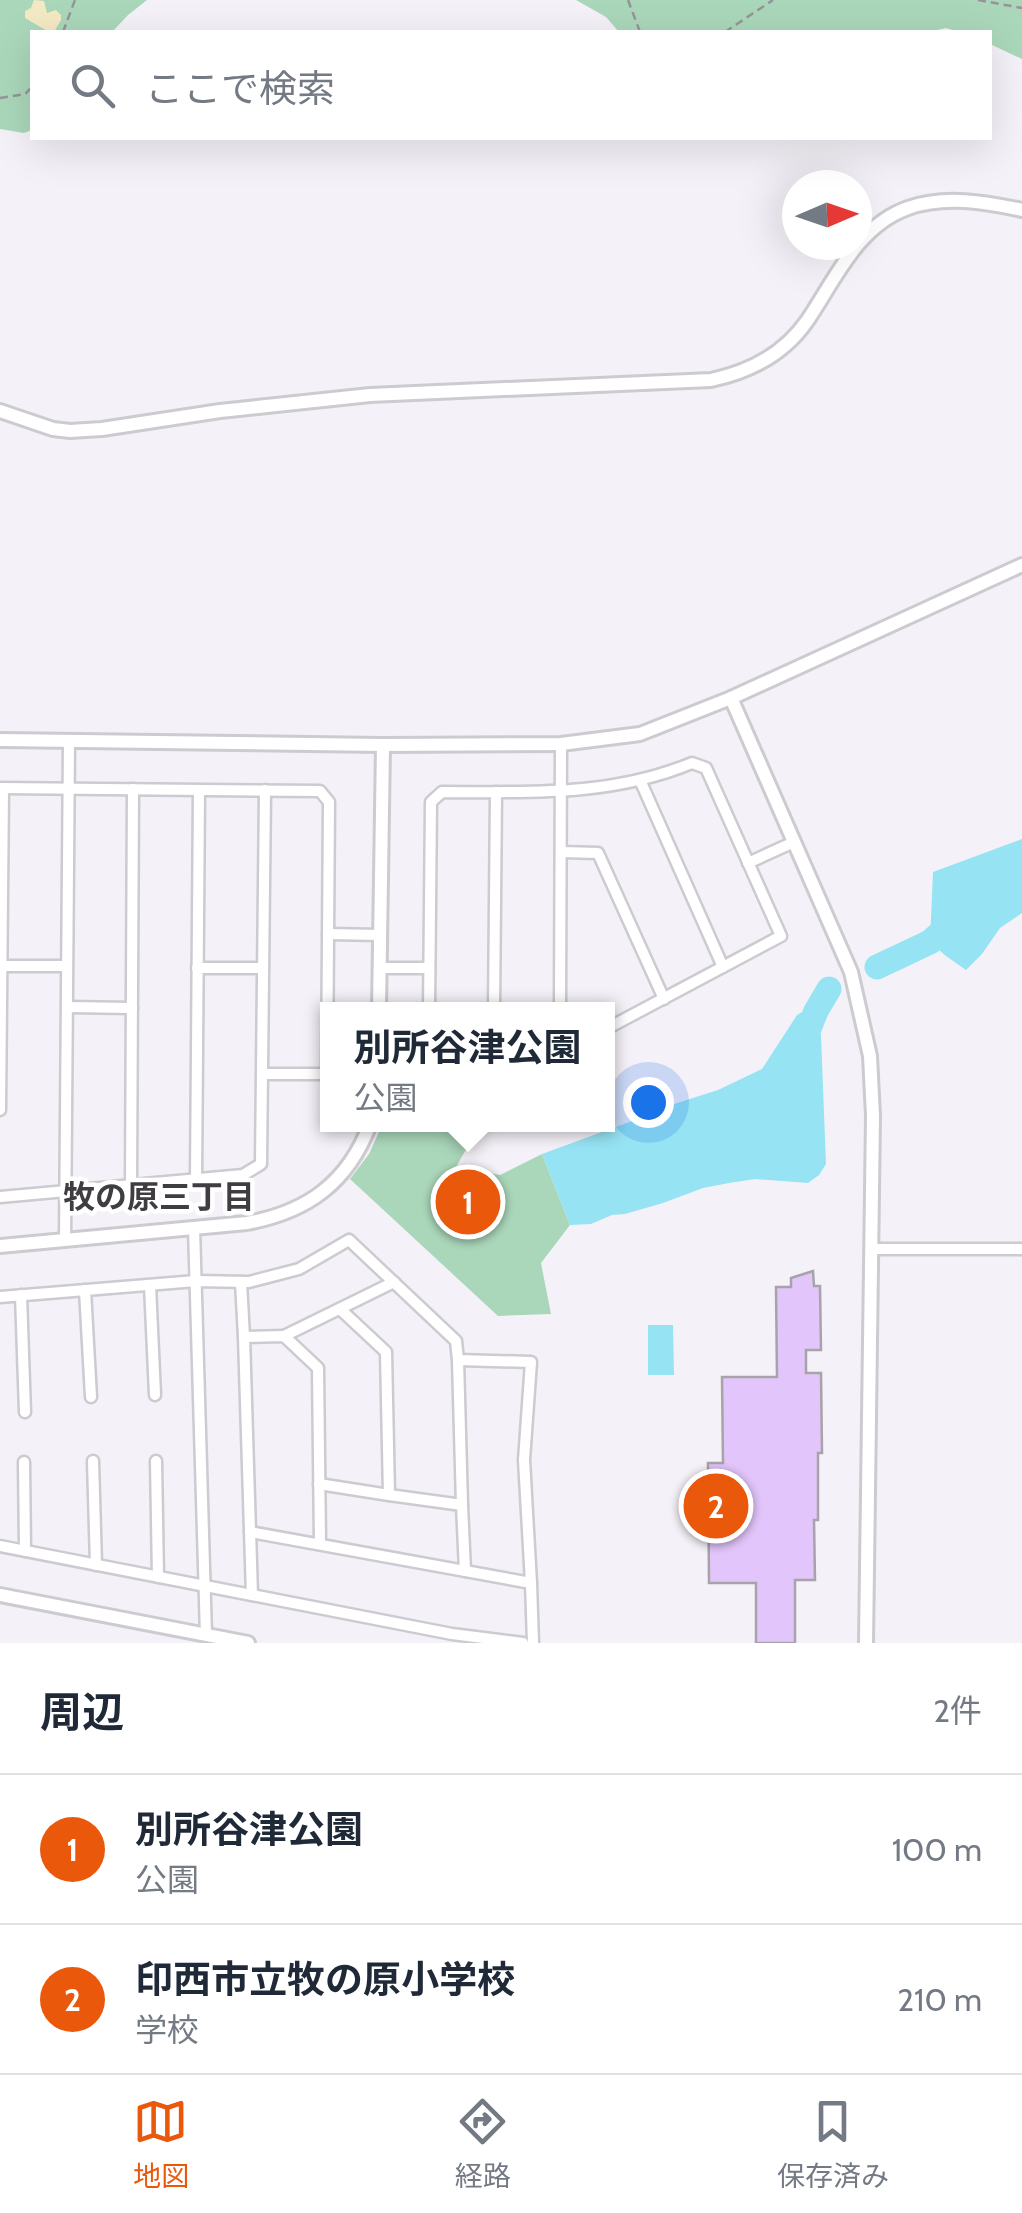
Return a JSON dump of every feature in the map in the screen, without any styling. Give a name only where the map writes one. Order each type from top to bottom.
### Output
[{"type":"street","points":[[0,412],[70,431],[370,395],[711,380],[752,368],[790,340],[805,324],[852,251],[889,216],[910,207],[954,200],[1022,210]]},
{"type":"street","points":[[0,740],[561,744],[640,734],[731,698],[1022,565]]},
{"type":"street","points":[[731,698],[851,972],[870,1056],[873,1116],[866,1643]]},
{"type":"street","points":[[65,1240],[69,741]]},
{"type":"street","points":[[561,744],[562,1002]]},
{"type":"street","points":[[379,1002],[383,745]]},
{"type":"street","points":[[429,1002],[431,802],[442,792],[609,788],[692,763],[706,768],[782,936],[615,1024]]},
{"type":"street","points":[[640,780],[723,966]]},
{"type":"street","points":[[0,1110],[1,788],[320,791],[329,802],[328,1002]]},
{"type":"street","points":[[131,1185],[133,789]]},
{"type":"street","points":[[196,1180],[198,790]]},
{"type":"street","points":[[0,1196],[243,1176],[262,1164],[265,790]]},
{"type":"street","points":[[494,1002],[496,792]]},
{"type":"street","points":[[748,862],[794,842]]},
{"type":"street","points":[[561,852],[598,853],[664,998]]},
{"type":"street","points":[[328,934],[380,934]]},
{"type":"street","points":[[0,966],[66,966]]},
{"type":"street","points":[[197,968],[263,968]]},
{"type":"street","points":[[380,968],[430,968]]},
{"type":"street","points":[[67,1008],[132,1008]]},
{"type":"street","points":[[263,1074],[320,1074]]},
{"type":"street","points":[[0,1246],[270,1219],[304,1205],[332,1185],[359,1150],[367,1132]]},
{"type":"street","points":[[194,1228],[206,1635]]},
{"type":"street","points":[[0,1297],[196,1281],[248,1282],[298,1269],[350,1240],[456,1341],[464,1571]]},
{"type":"street","points":[[871,1249],[1022,1249]]},
{"type":"street","points":[[241,1282],[252,1595]]},
{"type":"street","points":[[244,1337],[284,1336],[394,1282]]},
{"type":"street","points":[[150,1285],[156,1395]]},
{"type":"street","points":[[85,1290],[91,1397]]},
{"type":"street","points":[[21,1295],[25,1412]]},
{"type":"street","points":[[340,1309],[386,1352],[389,1495]]},
{"type":"street","points":[[284,1336],[318,1368],[320,1544]]},
{"type":"street","points":[[458,1360],[530,1362],[524,1460],[533,1643]]},
{"type":"street","points":[[93,1461],[96,1565]]},
{"type":"street","points":[[24,1462],[25,1551]]},
{"type":"street","points":[[156,1462],[158,1577]]},
{"type":"street","points":[[320,1484],[462,1506]]},
{"type":"street","points":[[250,1532],[530,1583]]},
{"type":"street","points":[[0,1546],[452,1634],[523,1643]]},
{"type":"street","points":[[0,1595],[248,1643]]},
{"type":"path","points":[[64,30],[75,0]]},
{"type":"path","points":[[628,0],[639,30]]},
{"type":"path","points":[[729,30],[773,0]]},
{"type":"path","points":[[978,0],[1022,8]]},
{"type":"path","points":[[0,98],[30,90]]},
{"type":"green space","points":[[0,0],[147,0],[114,30],[30,30],[30,131],[0,129]]},
{"type":"green space","points":[[576,0],[1022,0],[1022,59],[992,45],[992,30],[617,30],[606,17]]},
{"type":"green space","points":[[379,1132],[476,1132],[456,1167],[500,1175],[542,1154],[570,1225],[541,1263],[551,1314],[498,1316],[350,1179],[369,1154]]},
{"type":"sand","points":[[34,0],[44,1],[47,13],[56,10],[61,20],[55,30],[46,30],[25,18],[25,11]]},
{"type":"water","points":[[1022,839],[1022,913],[1000,928],[966,970],[930,942],[933,872]]},
{"type":"water","points":[[809,1008],[816,1011],[821,1036],[826,1164],[819,1175],[808,1183],[755,1179],[703,1188],[591,1224],[570,1225],[542,1154],[602,1132],[615,1132],[615,1127],[646,1113],[718,1090],[762,1069],[797,1015]]},
{"type":"water","points":[[648,1325],[673,1325],[674,1375],[648,1375]]},
{"type":"building","points":[[813,1271],[814,1286],[820,1286],[821,1350],[806,1350],[806,1373],[821,1373],[822,1453],[818,1453],[818,1520],[814,1520],[815,1580],[795,1580],[795,1643],[756,1643],[756,1583],[709,1583],[708,1463],[723,1463],[722,1377],[777,1377],[776,1287],[791,1287],[791,1278]]},
{"type":"waterway","points":[[877,967],[930,942],[954,921]]},
{"type":"waterway","points":[[804,1041],[829,989]]},
{"type":"place","name":"別所谷津公園","points":[[468,1202]]},
{"type":"place","name":"印西市立牧の原小学校","points":[[716,1506]]},
{"type":"district","name":"牧の原三丁目","points":[[159,1196]]}]
